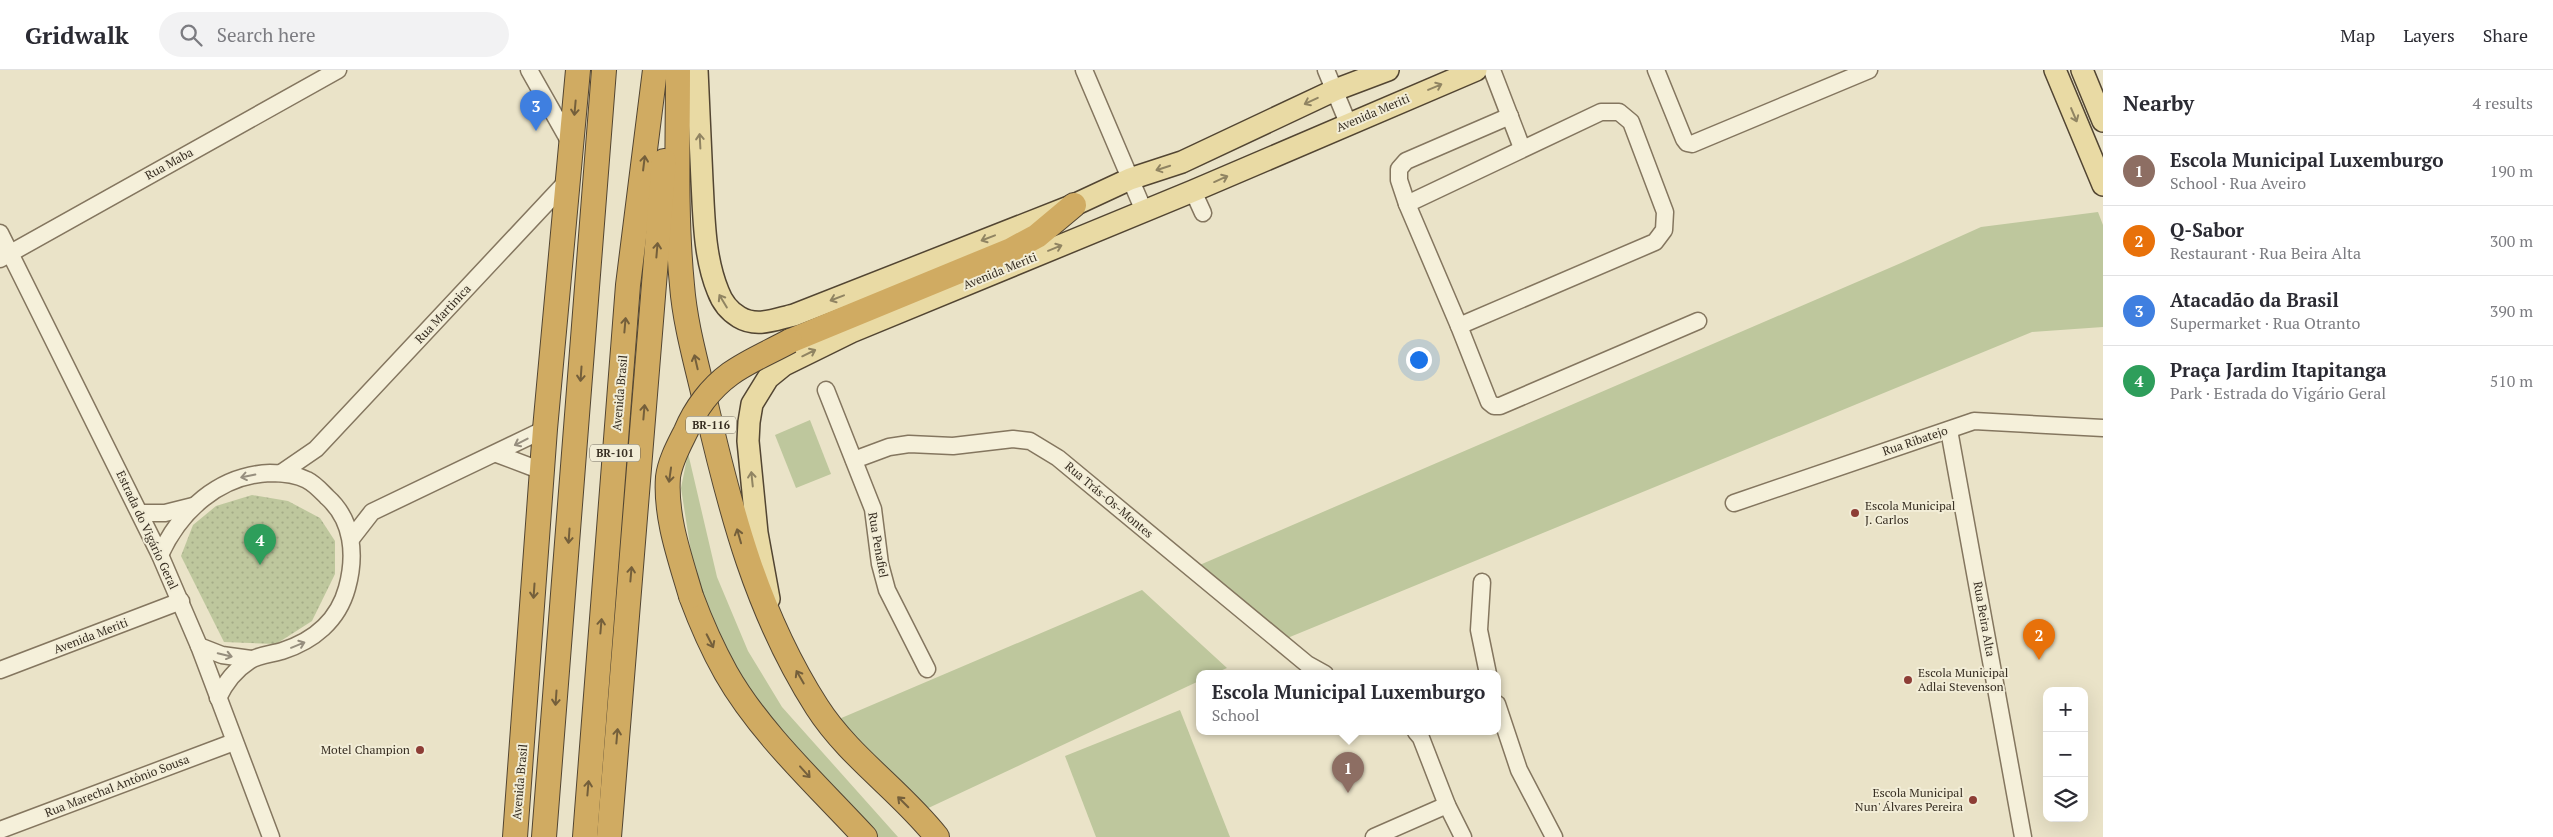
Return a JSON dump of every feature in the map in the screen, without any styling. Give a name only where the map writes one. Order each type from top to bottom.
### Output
[{"type":"highway","name":"Avenida Brasil","points":[[515,837],[545,429],[578,70]]},
{"type":"highway","name":"BR-101","points":[[544,837],[604,70]]},
{"type":"highway","name":"Avenida Brasil","points":[[584,837],[628,285],[655,70]]},
{"type":"highway","name":"Avenida Brasil","points":[[609,837],[672,70]]},
{"type":"highway","name":"BR-116","points":[[678,70],[679,238],[682,286],[691,338],[726,490],[744,553],[774,631],[818,709],[857,756],[937,837]]},
{"type":"highway","name":"BR-101","points":[[548,403],[566,327],[590,156],[602,99]]},
{"type":"highway","points":[[865,837],[758,720],[727,674],[705,632],[691,596],[675,538],[669,507],[668,476],[674,457],[691,418],[714,388],[744,365],[790,341],[1010,250],[1037,236],[1074,205]]},
{"type":"main road","points":[[697,70],[704,216],[708,254],[718,291],[727,307],[740,318],[752,323],[764,323],[794,314],[1074,205],[1130,179],[1182,162],[1334,90],[1388,70]]},
{"type":"main road","name":"Avenida Meriti","points":[[774,631],[757,533],[748,441],[752,404],[768,378],[784,365],[851,332],[1193,191],[1348,123],[1476,70]]},
{"type":"main road","points":[[2055,70],[2103,185]]},
{"type":"main road","points":[[2082,70],[2103,121]]},
{"type":"street","name":"Rua Maba","points":[[5,256],[338,70]]},
{"type":"street","points":[[528,70],[572,146]]},
{"type":"street","points":[[1084,70],[1144,211]]},
{"type":"street","points":[[1326,70],[1348,123]]},
{"type":"street","points":[[1492,70],[1522,148]]},
{"type":"street","points":[[1656,70],[1684,138],[1692,144],[1869,70]]},
{"type":"street","points":[[1407,204],[1601,112],[1619,112],[1631,122],[1665,212],[1664,230],[1654,242],[1459,326]]},
{"type":"street","points":[[1510,116],[1406,161],[1399,168],[1399,180],[1407,204],[1489,402],[1494,406],[1509,402],[1698,321]]},
{"type":"street","name":"Rua Martinica","points":[[281,473],[316,450],[569,178]]},
{"type":"street","points":[[1193,191],[1203,213]]},
{"type":"street","name":"Estrada do Vigário Geral","points":[[0,233],[5,256],[142,514],[199,646],[271,837]]},
{"type":"street","name":"Rua Penafiel","points":[[826,390],[872,509],[878,536],[880,564],[887,590],[927,669]]},
{"type":"street","name":"Rua Ribatejo","points":[[1734,504],[1974,421],[2103,428]]},
{"type":"street","points":[[351,539],[372,512],[497,454],[545,429]]},
{"type":"street","name":"Rua Beira Alta","points":[[1949,430],[2023,837]]},
{"type":"street","name":"Rua Trás-Os-Montes","points":[[854,460],[889,447],[909,444],[953,446],[1013,439],[1030,441],[1058,458],[1307,664],[1318,670]]},
{"type":"street","name":"Rua Martinica","points":[[309,480],[316,450]]},
{"type":"street","points":[[497,454],[542,471]]},
{"type":"street","points":[[160,555],[179,522],[195,505],[221,486],[242,477],[281,473],[309,480],[338,508],[348,526],[351,539],[351,559],[347,588],[338,608],[325,627],[305,642],[251,659],[231,677],[218,698]]},
{"type":"street","points":[[142,514],[165,513],[195,505]]},
{"type":"street","points":[[338,508],[372,512]]},
{"type":"street","points":[[1482,582],[1479,630],[1481,651],[1487,670]]},
{"type":"street","name":"Avenida Meriti","points":[[0,670],[181,601]]},
{"type":"street","points":[[199,646],[222,654],[251,659]]},
{"type":"street","points":[[1501,715],[1520,770],[1554,837]]},
{"type":"street","points":[[1418,735],[1447,805],[1463,837]]},
{"type":"street","name":"Rua Marechal Antônio Sousa","points":[[0,830],[234,742]]},
{"type":"street","points":[[1374,837],[1447,805]]},
{"type":"green space","points":[[2098,212],[2103,225],[2103,327],[2032,332],[1285,639],[1195,567],[1981,227]]},
{"type":"green space","points":[[810,420],[831,474],[796,488],[775,435]]},
{"type":"green space","points":[[688,453],[717,577],[748,651],[782,707],[898,837],[871,837],[744,696],[698,597],[681,488]]},
{"type":"green space","points":[[252,495],[288,501],[320,518],[335,541],[335,574],[312,621],[276,644],[224,642],[181,556],[193,525],[216,506]]},
{"type":"green space","points":[[1142,590],[1227,668],[1222,670],[1196,670],[1196,682],[922,811],[832,722]]},
{"type":"green space","points":[[1180,710],[1230,837],[1096,837],[1065,756]]},
{"type":"place","name":"Atacadão da Brasil","points":[[536,131]]},
{"type":"place","name":"Escola Municipal J. Carlos","points":[[1855,513]]},
{"type":"place","name":"Praça Jardim Itapitanga","points":[[260,565]]},
{"type":"place","name":"Q-Sabor","points":[[2039,660]]},
{"type":"place","name":"Escola Municipal Adlai Stevenson","points":[[1908,680]]},
{"type":"place","name":"Motel Champion","points":[[420,750]]},
{"type":"place","name":"Escola Municipal Luxemburgo","points":[[1348,793]]},
{"type":"place","name":"Escola Municipal Nun' Álvares Pereira","points":[[1973,800]]}]
